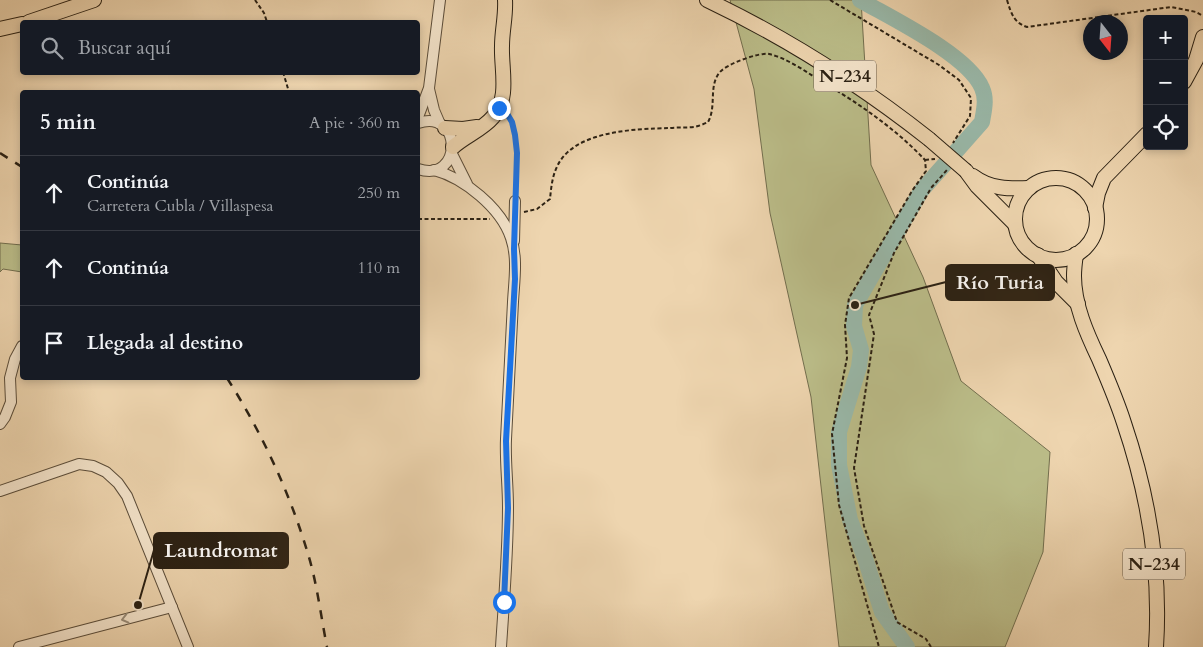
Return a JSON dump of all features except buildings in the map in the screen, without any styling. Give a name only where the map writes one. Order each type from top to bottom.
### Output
[{"type":"highway","points":[[35,20],[94,0]]},
{"type":"highway","points":[[452,150],[485,125],[499,108],[503,94],[502,43],[505,7],[510,0]]},
{"type":"highway","name":"N-234","points":[[707,0],[754,22],[808,52],[888,106],[979,181],[1005,189],[1029,188],[1051,178],[1074,182]]},
{"type":"highway","points":[[0,30],[20,25]]},
{"type":"highway","points":[[1188,75],[1196,60],[1203,37]]},
{"type":"highway","points":[[442,126],[463,129],[485,125]]},
{"type":"highway","points":[[1038,255],[1061,259],[1076,254],[1088,243],[1096,221],[1095,209],[1098,193],[1104,178],[1143,138]]},
{"type":"highway","name":"N-234","points":[[966,171],[977,186],[1015,224],[1020,239],[1031,251],[1038,255],[1056,282],[1078,304]]},
{"type":"highway","points":[[1074,182],[1104,178]]},
{"type":"highway","points":[[1074,182],[1087,192],[1095,209]]},
{"type":"highway","points":[[1015,224],[1019,200],[1029,188]]},
{"type":"highway","name":"N-234","points":[[1076,254],[1074,277],[1078,304],[1089,338],[1124,422],[1141,482],[1152,547],[1156,647]]},
{"type":"street","points":[[420,112],[429,88],[440,0]]},
{"type":"street","points":[[429,88],[434,110],[451,138],[452,150],[468,185]]},
{"type":"street","points":[[420,123],[428,121],[442,126]]},
{"type":"street","points":[[434,170],[445,164],[452,150]]},
{"type":"street","points":[[420,170],[434,170],[468,185],[500,217],[509,231],[514,249]]},
{"type":"street","points":[[501,647],[508,526],[506,441],[515,279],[515,201]]},
{"type":"street","points":[[0,424],[11,402],[10,378],[15,359],[20,350]]},
{"type":"street","points":[[0,492],[79,464],[94,466],[106,472],[118,483],[126,496],[188,647]]},
{"type":"street","points":[[19,647],[38,644],[172,607]]},
{"type":"path","points":[[254,0],[264,13],[266,20]]},
{"type":"path","points":[[830,0],[939,65],[960,80],[971,98],[970,116],[953,143]]},
{"type":"path","points":[[1008,0],[1011,14],[1020,25],[1027,27],[1171,7],[1196,12],[1203,16]]},
{"type":"path","points":[[515,214],[537,209],[550,199],[556,168],[565,154],[584,141],[608,134],[637,130],[693,127],[708,122],[713,114],[714,80],[722,70],[740,60],[767,54],[794,64],[835,89],[901,136],[925,160],[926,171],[912,191],[849,298],[845,325],[847,358],[832,434],[839,505],[878,647]]},
{"type":"path","points":[[284,75],[288,90]]},
{"type":"path","points":[[499,108],[508,115],[515,135],[517,153],[515,201]]},
{"type":"path","points":[[925,160],[939,158]]},
{"type":"path","points":[[931,647],[926,639],[897,622],[864,526],[854,468],[874,334],[868,315],[894,253],[931,188],[947,170]]},
{"type":"path","points":[[420,219],[492,219],[500,217]]},
{"type":"green space","points":[[730,0],[861,0],[871,165],[923,277],[961,381],[1050,452],[1043,552],[1005,647],[839,647],[811,397],[770,213],[754,89]]},
{"type":"green space","points":[[0,243],[20,245],[20,272],[3,269],[0,272]]},
{"type":"waterway","points":[[860,0],[909,27],[945,50],[974,75],[984,92],[985,100],[982,122],[921,191],[855,305],[854,326],[861,350],[859,367],[839,432],[839,465],[850,520],[865,558],[882,612],[907,647]]},
{"type":"railway","points":[[0,153],[20,166]]},
{"type":"railway","points":[[228,380],[263,441],[293,508],[311,565],[327,647]]},
{"type":"place","name":"Río Turia","points":[[855,305]]},
{"type":"place","name":"Laundromat","points":[[138,605]]},
{"type":"route","points":[[499,108],[506,112],[512,122],[517,153],[515,279],[506,441],[508,508],[504,602]]}]
